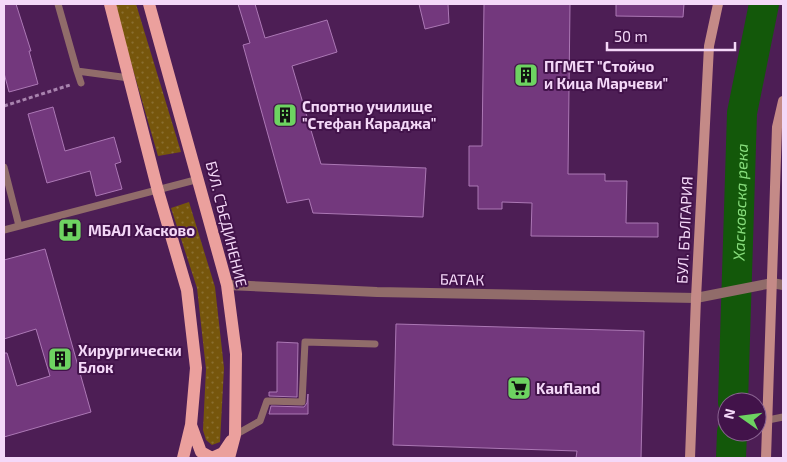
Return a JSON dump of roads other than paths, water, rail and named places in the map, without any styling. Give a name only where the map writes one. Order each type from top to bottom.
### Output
[{"type":"main road","points":[[110,4],[158,190],[187,290],[196,368],[191,425],[183,458]]},
{"type":"main road","name":"БУЛ. СЪЕДИНЕНИЕ","points":[[149,4],[227,285],[236,354],[234,436],[229,458]]},
{"type":"main road","points":[[191,425],[201,452],[212,458],[223,452],[234,436]]},
{"type":"street","name":"БУЛ. БЪЛГАРИЯ","points":[[690,458],[709,46],[718,4]]},
{"type":"street","points":[[766,458],[778,127],[783,101]]},
{"type":"street","name":"БАТАК","points":[[227,285],[377,292],[696,298],[772,282]]},
{"type":"street","points":[[772,282],[783,285]]},
{"type":"lane","points":[[58,4],[81,82]]},
{"type":"lane","points":[[77,70],[129,78]]},
{"type":"lane","points":[[4,167],[19,226]]},
{"type":"lane","points":[[4,230],[199,179]]},
{"type":"lane","points":[[234,436],[260,421],[267,401],[302,402],[305,342],[375,344]]},
{"type":"lane","points":[[768,420],[783,418]]},
{"type":"waterway","name":"Хасковска река","points":[[733,392],[742,113],[764,4]]},
{"type":"waterway","name":"Хасковска река","points":[[731,458],[732,442]]},
{"type":"place","name":"ПГМЕТ \"Стойчо и Кица Марчеви\"","points":[[526,75]]},
{"type":"place","name":"Спортно училище \"Стефан Караджа\"","points":[[285,115]]},
{"type":"place","name":"МБАЛ Хасково","points":[[70,230]]},
{"type":"place","name":"Хирургически Блок","points":[[60,359]]},
{"type":"place","name":"Kaufland","points":[[519,388]]}]
